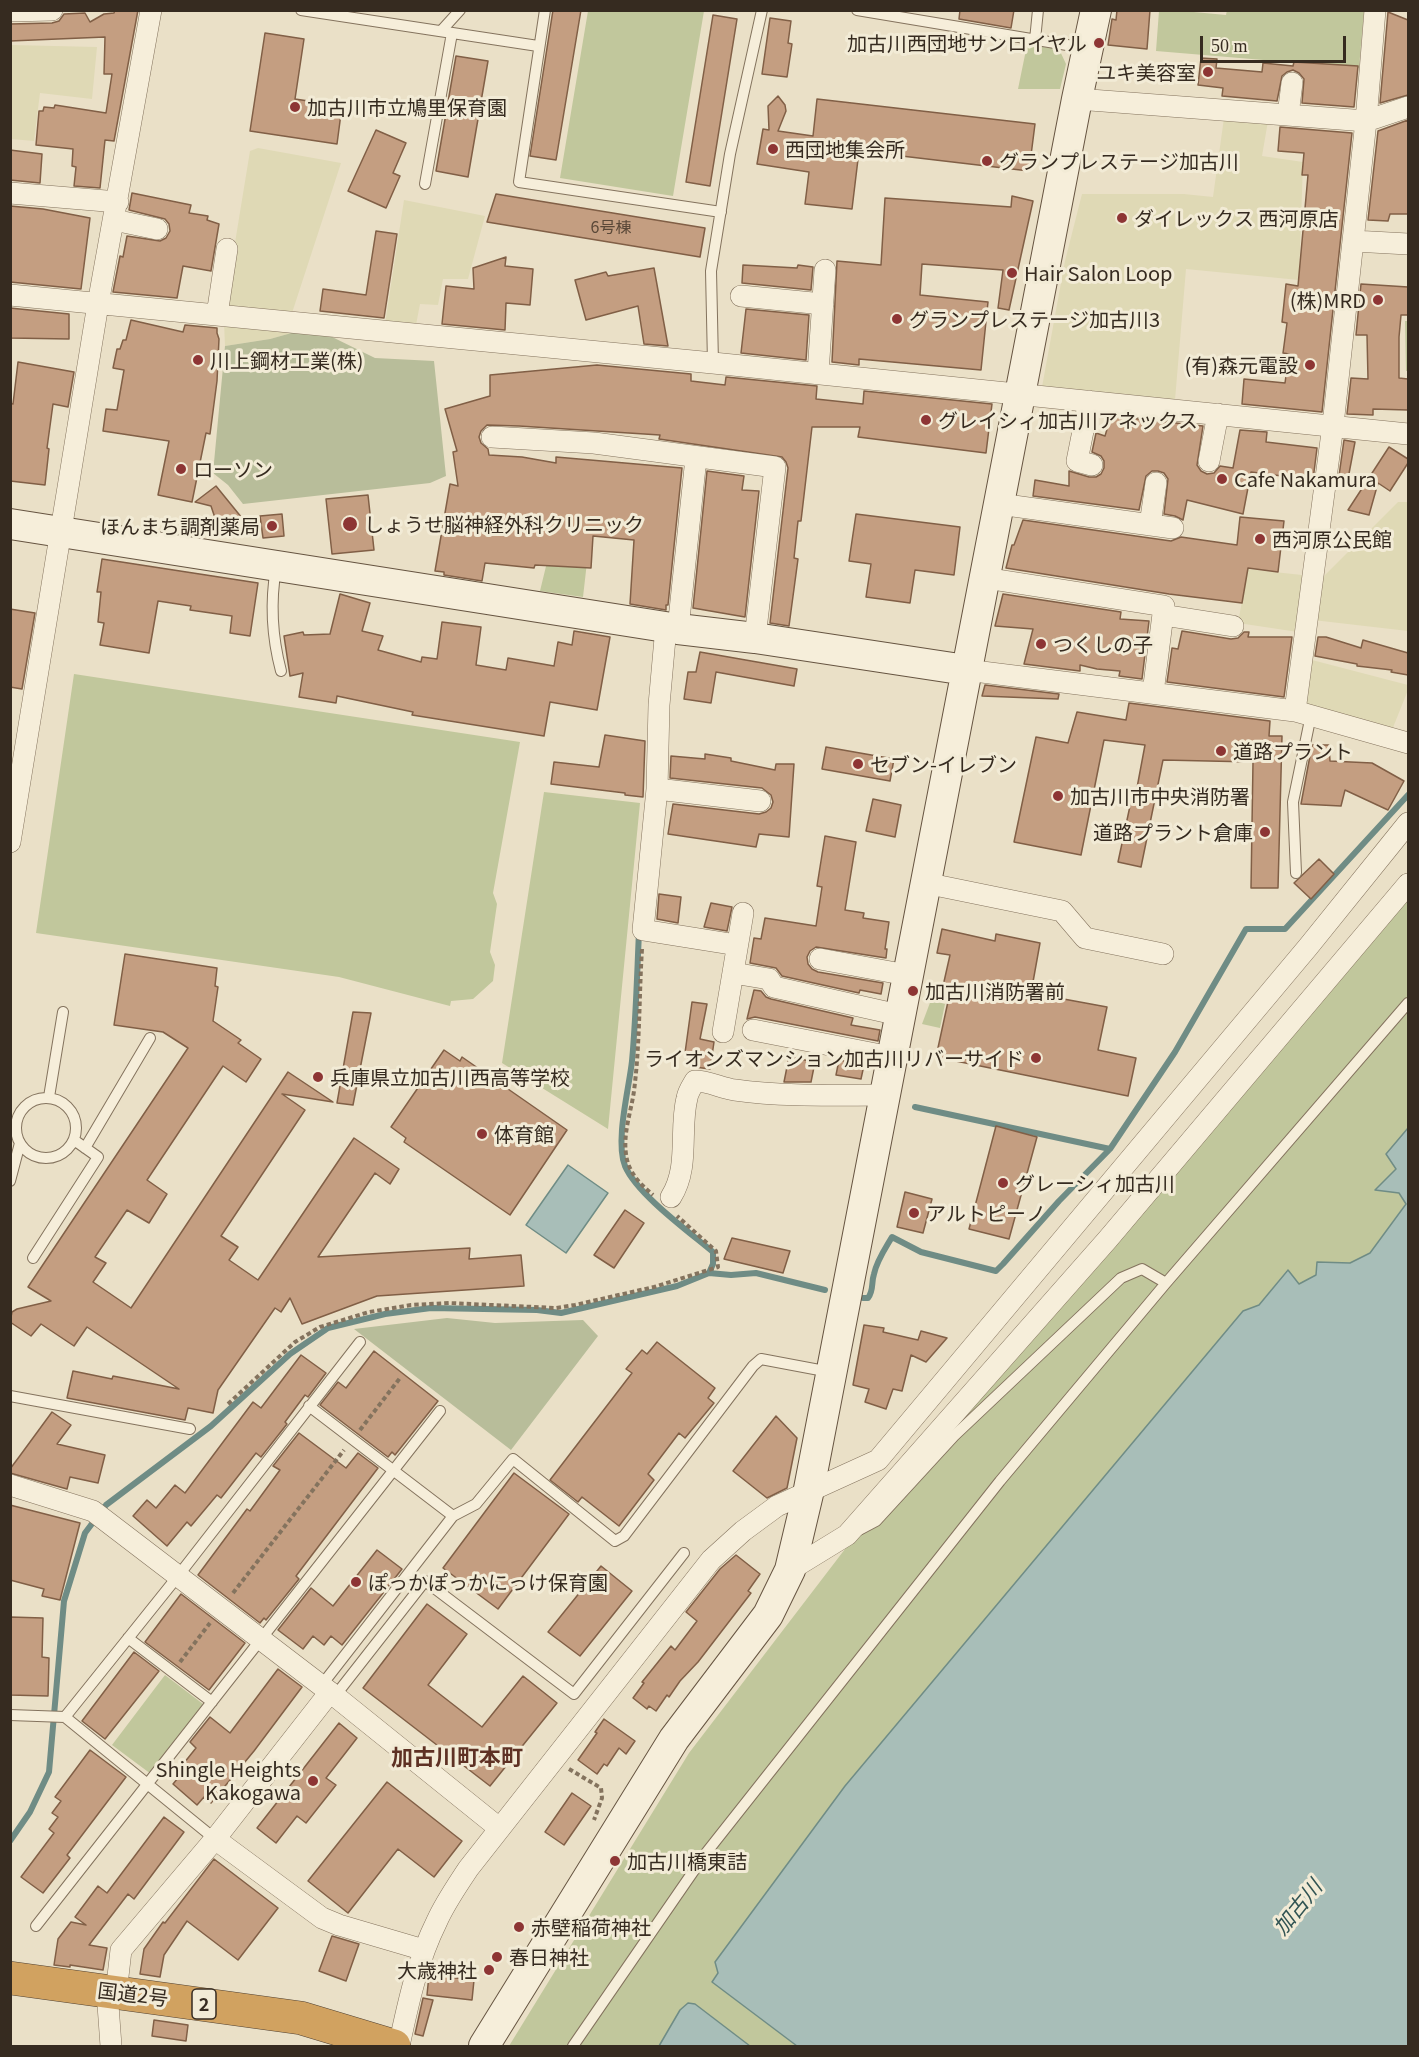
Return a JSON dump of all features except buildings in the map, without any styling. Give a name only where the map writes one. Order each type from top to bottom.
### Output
[{"type":"highway","name":"国道2号","points":[[10,1978],[112,1988],[301,2018],[394,2046]]},
{"type":"street","points":[[10,11],[52,10]]},
{"type":"street","points":[[10,842],[13,810],[62,532],[98,304],[151,10]]},
{"type":"street","points":[[484,2046],[674,1739],[768,1615],[790,1570],[808,1494],[899,1015],[1096,10]]},
{"type":"street","points":[[1303,713],[1366,121],[1375,10]]},
{"type":"street","points":[[1288,115],[1292,83]]},
{"type":"street","points":[[1077,99],[1366,121],[1408,107]]},
{"type":"street","points":[[10,193],[116,211],[157,229]]},
{"type":"street","points":[[1353,241],[1408,244]]},
{"type":"street","points":[[217,315],[227,249]]},
{"type":"street","points":[[818,373],[825,270]]},
{"type":"street","points":[[10,296],[818,373],[1408,434]]},
{"type":"street","points":[[741,296],[823,304]]},
{"type":"street","points":[[1089,401],[1077,461],[1092,465]]},
{"type":"street","points":[[1209,461],[1218,414]]},
{"type":"street","points":[[492,437],[594,443],[775,467],[755,638]]},
{"type":"street","points":[[696,458],[659,705],[657,789],[643,930],[736,945]]},
{"type":"street","points":[[1150,525],[1156,483]]},
{"type":"street","points":[[999,504],[1173,528]]},
{"type":"street","points":[[10,524],[672,628],[755,638],[966,670],[1303,713],[1408,743]]},
{"type":"street","points":[[985,578],[1164,606],[1153,693]]},
{"type":"street","points":[[1163,615],[1233,626]]},
{"type":"street","points":[[657,789],[760,801]]},
{"type":"street","points":[[399,2046],[410,1996],[424,1950],[437,1921],[468,1869],[711,1560],[743,1531],[777,1506],[878,1461],[1308,947],[1408,823]]},
{"type":"street","points":[[925,884],[1062,911],[1085,938],[1163,954]]},
{"type":"street","points":[[790,1570],[848,1535],[1108,1239],[1408,884]]},
{"type":"street","points":[[723,1032],[743,913]]},
{"type":"street","points":[[820,959],[907,975]]},
{"type":"street","points":[[733,973],[769,979],[774,987],[899,1015]]},
{"type":"street","points":[[753,1030],[891,1057]]},
{"type":"street","points":[[669,1204],[677,1187],[687,1174],[687,1098],[695,1081],[705,1081],[733,1090],[771,1093],[884,1095]]},
{"type":"street","points":[[10,1485],[97,1514],[329,1691],[500,1828]]},
{"type":"street","points":[[111,2046],[112,1988],[121,1950],[215,1839],[329,1691]]},
{"type":"street","points":[[215,1839],[322,1918],[424,1950]]},
{"type":"lane","points":[[302,10],[538,46]]},
{"type":"lane","points":[[425,184],[447,32],[460,10]]},
{"type":"lane","points":[[545,10],[519,183],[721,212]]},
{"type":"lane","points":[[713,363],[711,271],[730,154],[762,10]]},
{"type":"lane","points":[[857,10],[1088,48]]},
{"type":"lane","points":[[1035,40],[1038,10]]},
{"type":"lane","points":[[276,566],[271,593],[274,646],[281,671]]},
{"type":"lane","points":[[1296,873],[1293,802],[1303,713]]},
{"type":"lane","points":[[573,2046],[706,1853],[1000,1481],[1166,1283],[1408,1003]]},
{"type":"lane","points":[[49,1097],[63,1012]]},
{"type":"lane","points":[[86,1148],[150,1038]]},
{"type":"lane","points":[[49,1097],[67,1105],[72,1112],[77,1131],[69,1148],[62,1154],[53,1158],[34,1156],[20,1143],[16,1134],[14,1115],[31,1101],[49,1097]]},
{"type":"lane","points":[[33,1258],[98,1157],[74,1140]]},
{"type":"lane","points":[[10,1181],[20,1143]]},
{"type":"lane","points":[[848,1535],[876,1521],[954,1436],[1121,1278],[1142,1269],[1166,1283]]},
{"type":"lane","points":[[58,1716],[128,1638],[360,1342]]},
{"type":"lane","points":[[329,1691],[453,1516],[476,1504],[513,1459],[615,1541],[624,1536],[753,1366],[761,1359],[830,1372]]},
{"type":"lane","points":[[10,1396],[190,1429]]},
{"type":"lane","points":[[309,1406],[453,1516]]},
{"type":"lane","points":[[36,1926],[440,1411]]},
{"type":"lane","points":[[329,1691],[425,1581],[574,1694],[684,1553]]},
{"type":"lane","points":[[128,1638],[212,1702]]},
{"type":"lane","points":[[10,1715],[58,1716],[147,1783],[215,1839]]},
{"type":"lane","points":[[149,1933],[178,1895],[177,1883]]},
{"type":"path","points":[[228,1404],[295,1342],[320,1327],[369,1312],[411,1305],[449,1303],[556,1308],[654,1287],[718,1267],[716,1251],[669,1204],[630,1171],[626,1155],[625,1138],[634,1091],[640,1018],[643,930]]},
{"type":"path","points":[[172,1672],[400,1378]]},
{"type":"path","points":[[555,1761],[601,1788],[602,1798],[592,1826]]},
{"type":"shaded area","points":[[11,45],[97,47],[92,99],[40,93],[34,141],[11,139]]},
{"type":"shaded area","points":[[1224,118],[1268,121],[1262,156],[1303,162],[1299,280],[1186,269],[1175,400],[1042,387],[1065,261],[1082,194],[1184,194],[1213,197]]},
{"type":"shaded area","points":[[258,148],[341,163],[291,316],[224,310],[250,151]]},
{"type":"shaded area","points":[[404,200],[485,216],[468,279],[443,279],[438,305],[420,304],[415,330],[385,324]]},
{"type":"shaded area","points":[[224,322],[295,332],[270,339],[225,346]]},
{"type":"shaded area","points":[[1398,502],[1408,502],[1408,631],[1313,620],[1323,577]]},
{"type":"shaded area","points":[[1200,564],[1302,575],[1298,632],[1238,623],[1244,590],[1201,588]]},
{"type":"shaded area","points":[[1312,660],[1408,685],[1392,730],[1302,706]]},
{"type":"green space","points":[[1227,10],[1364,11],[1359,68],[1156,51],[1159,11],[1226,15]]},
{"type":"green space","points":[[588,11],[704,11],[673,196],[560,178]]},
{"type":"green space","points":[[1027,45],[1059,49],[1066,64],[1060,89],[1018,89]]},
{"type":"green space","points":[[1405,321],[1408,321],[1408,371],[1406,371]]},
{"type":"green space","points":[[295,332],[326,334],[375,358],[434,361],[446,476],[430,483],[243,504],[228,485],[213,473],[225,346],[270,339]]},
{"type":"green space","points":[[548,558],[587,562],[583,597],[540,591]]},
{"type":"green space","points":[[74,674],[520,742],[493,893],[497,904],[490,952],[495,965],[493,981],[473,999],[451,1001],[450,1006],[339,977],[36,933]]},
{"type":"green space","points":[[544,792],[640,803],[608,1129],[502,1063]]},
{"type":"green space","points":[[1408,889],[1408,1128],[1386,1154],[1396,1169],[1375,1190],[1399,1193],[1406,1203],[1370,1253],[1350,1263],[1317,1262],[1316,1275],[1299,1284],[1287,1270],[1259,1305],[1243,1311],[845,1786],[715,1962],[718,1972],[712,1982],[797,2046],[750,2046],[695,2004],[688,2003],[680,2010],[659,2046],[509,2046],[689,1753],[855,1536]]},
{"type":"green space","points":[[931,1000],[945,1004],[940,1028],[922,1024]]},
{"type":"green space","points":[[447,1318],[495,1323],[583,1320],[598,1336],[511,1450],[354,1329]]},
{"type":"green space","points":[[165,1675],[203,1704],[151,1774],[112,1745]]},
{"type":"water","name":"加古川","points":[[1408,1128],[1408,2046],[797,2046],[712,1982],[718,1973],[715,1962],[845,1786],[1243,1311],[1259,1305],[1288,1270],[1299,1284],[1316,1275],[1317,1262],[1350,1263],[1370,1253],[1406,1204],[1399,1193],[1375,1190],[1396,1169],[1386,1154]]},
{"type":"water","points":[[568,1165],[608,1193],[566,1253],[526,1225]]},
{"type":"water","points":[[688,2003],[695,2004],[750,2046],[659,2046],[680,2010]]},
{"type":"waterway","points":[[915,1107],[1110,1149],[1175,1052],[1246,929],[1285,929],[1408,795]]},
{"type":"waterway","points":[[639,932],[632,1061],[622,1129],[622,1155],[625,1166],[640,1188],[664,1212],[713,1252],[713,1264],[709,1273]]},
{"type":"waterway","points":[[863,1298],[868,1298],[870,1295],[877,1264],[892,1237],[921,1252],[996,1271],[1110,1149]]},
{"type":"waterway","points":[[10,1841],[30,1812],[49,1772],[64,1601],[85,1533],[106,1505],[211,1426],[290,1354],[328,1328],[385,1314],[431,1308],[537,1310],[561,1313],[677,1286],[709,1273],[731,1275],[756,1273],[825,1290]]},
{"type":"place","name":"加古川西団地サンロイヤル","points":[[1099,43]]},
{"type":"place","name":"ユキ美容室","points":[[1208,72]]},
{"type":"place","name":"加古川市立鳩里保育園","points":[[295,107]]},
{"type":"place","name":"西団地集会所","points":[[773,149]]},
{"type":"place","name":"グランプレステージ加古川","points":[[987,161]]},
{"type":"place","name":"ダイレックス 西河原店","points":[[1122,218]]},
{"type":"place","name":"Hair Salon Loop","points":[[1012,273]]},
{"type":"place","name":"(株)MRD","points":[[1378,300]]},
{"type":"place","name":"グランプレステージ加古川3","points":[[897,319]]},
{"type":"place","name":"川上鋼材工業(株)","points":[[198,360]]},
{"type":"place","name":"(有)森元電設","points":[[1310,365]]},
{"type":"place","name":"グレイシィ加古川アネックス","points":[[926,420]]},
{"type":"place","name":"ローソン","points":[[181,469]]},
{"type":"place","name":"Cafe Nakamura","points":[[1222,479]]},
{"type":"place","name":"しょうせ脳神経外科クリニック","points":[[350,524]]},
{"type":"place","name":"ほんまち調剤薬局","points":[[272,526]]},
{"type":"place","name":"西河原公民館","points":[[1260,539]]},
{"type":"place","name":"つくしの子","points":[[1041,644]]},
{"type":"place","name":"道路プラント","points":[[1221,751]]},
{"type":"place","name":"セブン-イレブン","points":[[858,764]]},
{"type":"place","name":"加古川市中央消防署","points":[[1058,796]]},
{"type":"place","name":"道路プラント倉庫","points":[[1265,832]]},
{"type":"place","name":"加古川消防署前","points":[[913,991]]},
{"type":"place","name":"ライオンズマンション加古川リバーサイド","points":[[1036,1058]]},
{"type":"place","name":"兵庫県立加古川西高等学校","points":[[318,1077]]},
{"type":"place","name":"体育館","points":[[482,1134]]},
{"type":"place","name":"グレーシィ加古川","points":[[1003,1183]]},
{"type":"place","name":"アルトピーノ","points":[[914,1213]]},
{"type":"place","name":"ぽっかぽっかにっけ保育園","points":[[356,1582]]},
{"type":"place","name":"Shingle Heights Kakogawa","points":[[313,1781]]},
{"type":"place","name":"加古川橋東詰","points":[[615,1861]]},
{"type":"place","name":"赤壁稲荷神社","points":[[519,1927]]},
{"type":"place","name":"春日神社","points":[[497,1957]]},
{"type":"place","name":"大歳神社","points":[[489,1970]]},
{"type":"district","name":"加古川町本町","points":[[457,1757]]}]
